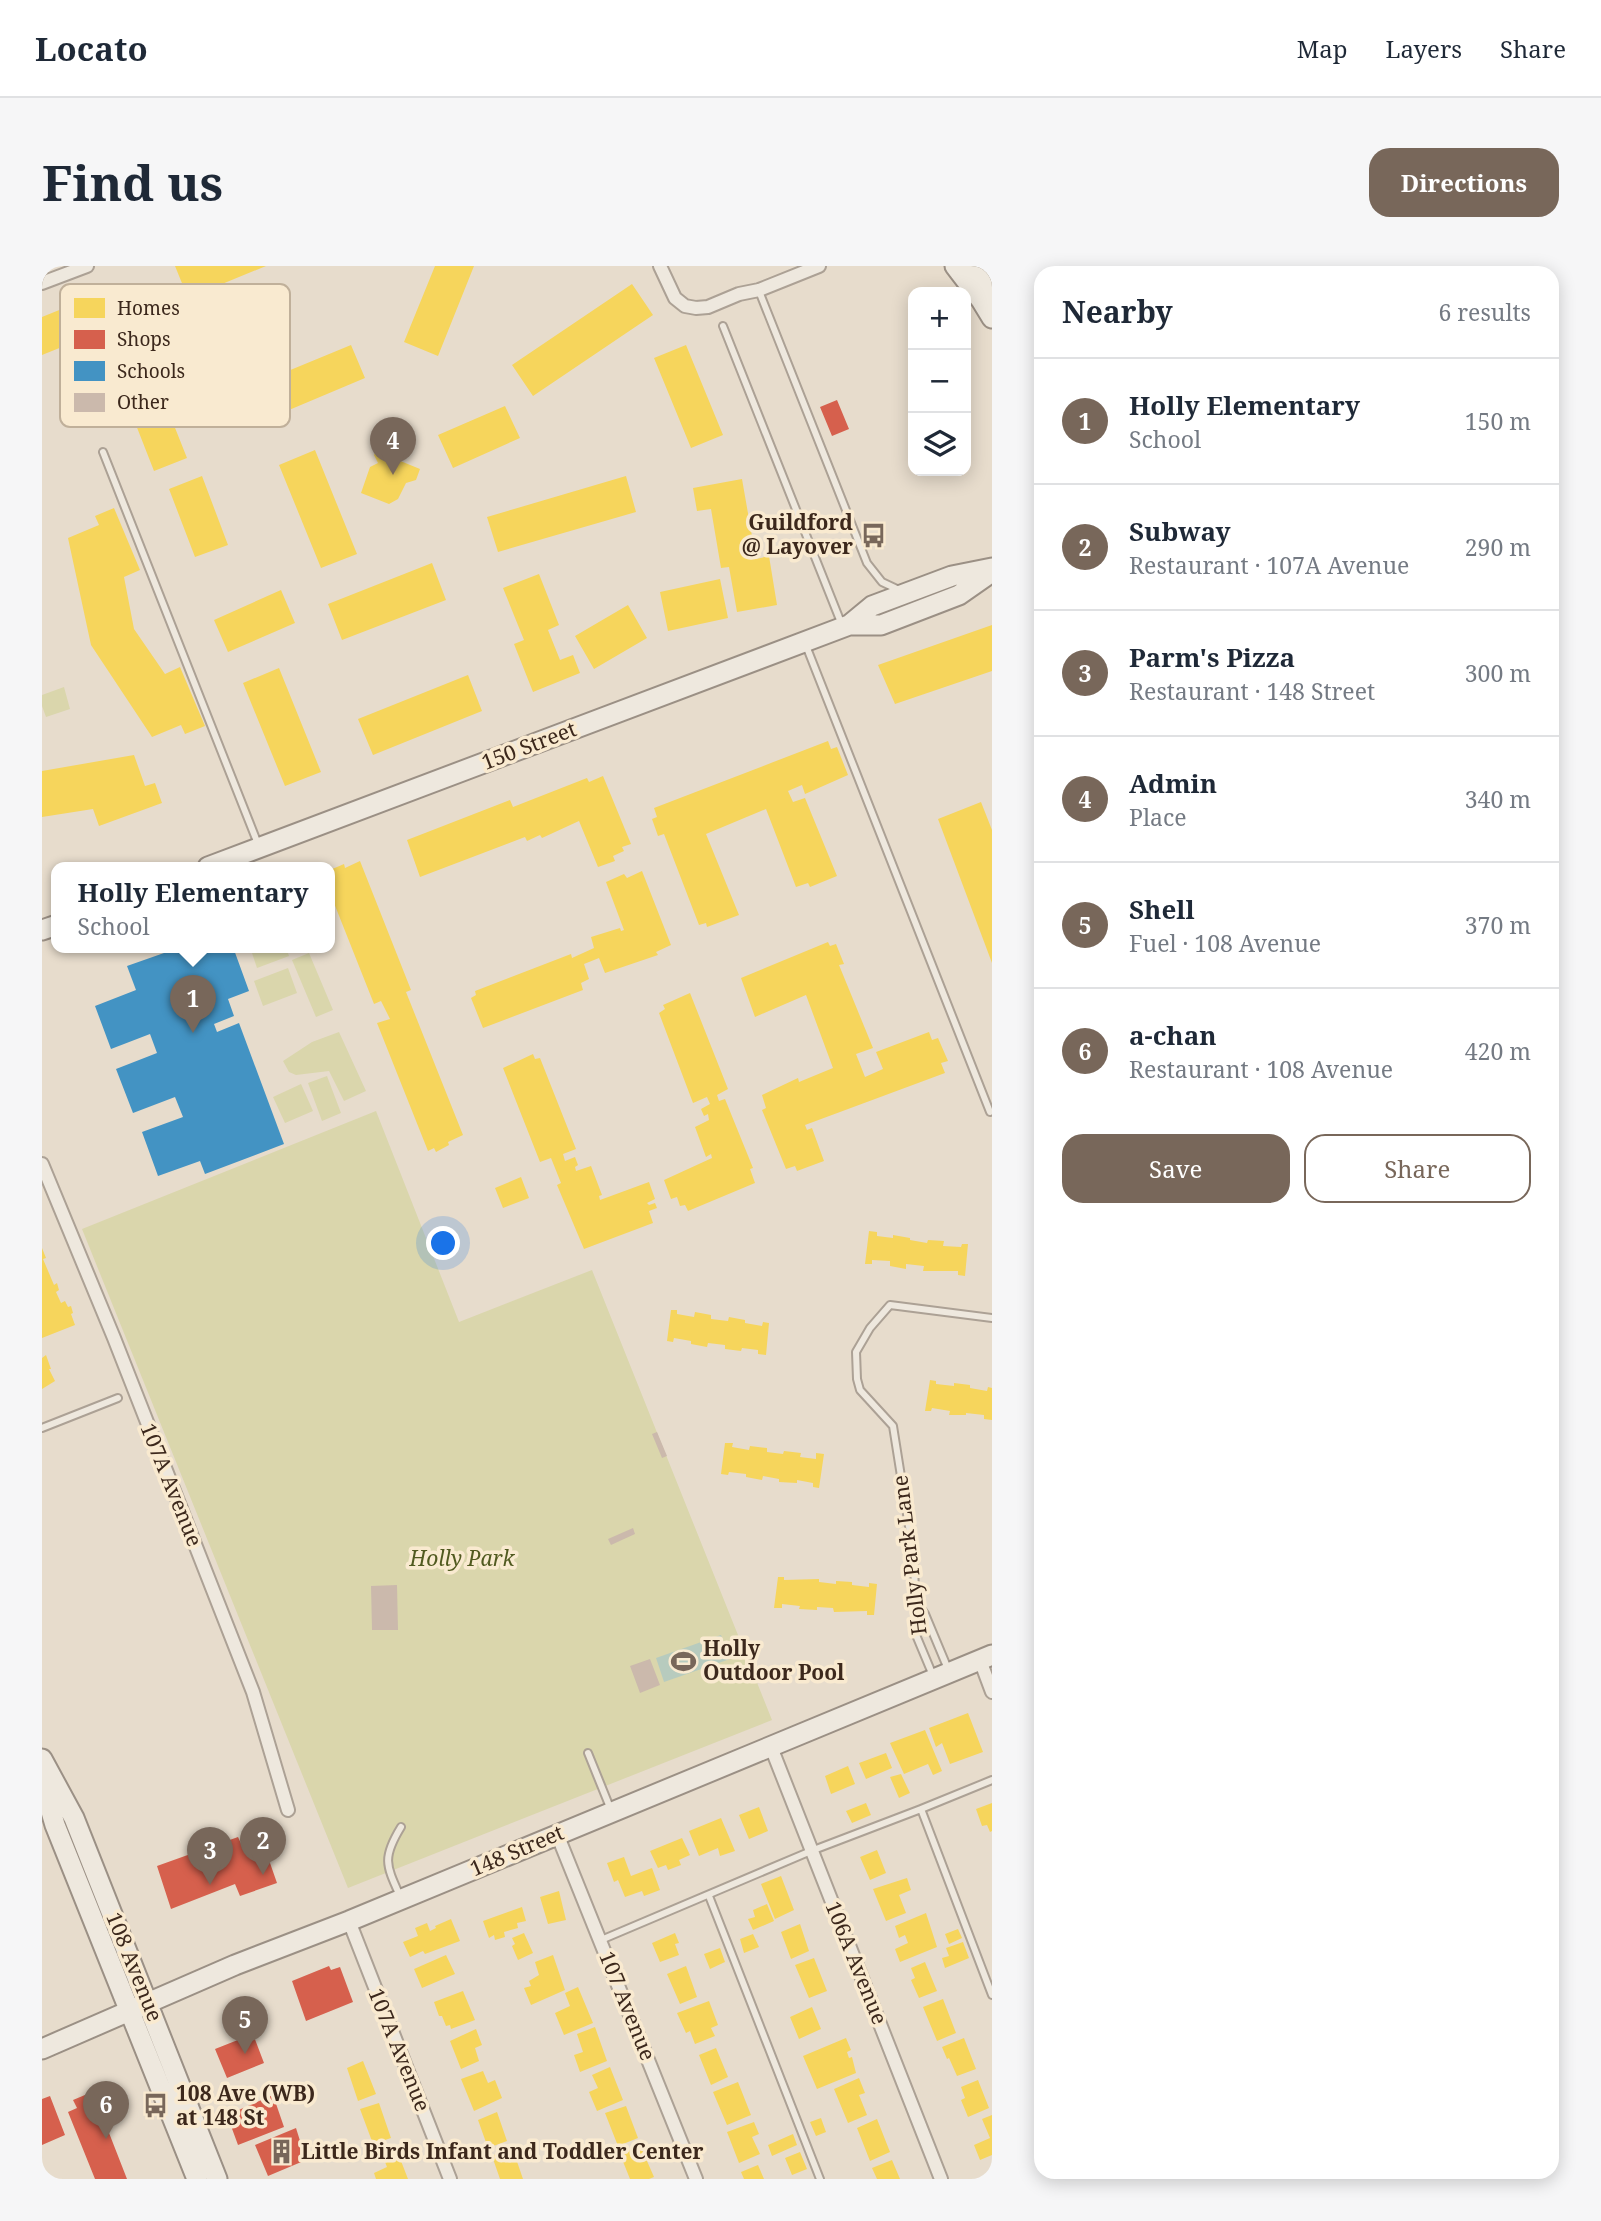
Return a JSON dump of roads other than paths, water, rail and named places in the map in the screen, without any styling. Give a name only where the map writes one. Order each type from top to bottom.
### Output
[{"type":"main road","points":[[955,266],[992,318]]},
{"type":"main road","points":[[973,266],[992,293]]},
{"type":"main road","name":"150 Street","points":[[221,862],[846,626],[872,606],[952,576],[992,570]]},
{"type":"main road","name":"150 Street","points":[[846,626],[881,625],[959,595],[992,570]]},
{"type":"main road","name":"148 Street","points":[[42,2049],[148,2002],[986,1657]]},
{"type":"main road","name":"108 Avenue","points":[[42,1759],[74,1818],[217,2179]]},
{"type":"main road","name":"108 Avenue","points":[[42,1781],[55,1825],[197,2179]]},
{"type":"street","points":[[42,284],[87,266]]},
{"type":"street","points":[[660,266],[675,298],[685,306],[696,308],[708,307],[739,294],[759,290],[819,266]]},
{"type":"street","name":"107A Avenue","points":[[42,1164],[114,1338],[253,1692],[288,1810]]},
{"type":"street","points":[[986,1657],[992,1692]]},
{"type":"street","name":"106A Avenue","points":[[771,1747],[941,2179]]},
{"type":"street","name":"107 Avenue","points":[[557,1834],[696,2179]]},
{"type":"street","name":"107A Avenue","points":[[349,1921],[450,2179]]},
{"type":"lane","points":[[759,290],[867,563],[882,582],[907,593]]},
{"type":"lane","points":[[723,326],[846,626]]},
{"type":"lane","points":[[103,452],[259,847]]},
{"type":"lane","points":[[804,642],[990,1111]]},
{"type":"lane","name":"Holly Park Lane","points":[[942,1676],[916,1635],[914,1558],[893,1426],[860,1390],[856,1352],[870,1328],[890,1305],[992,1318]]},
{"type":"lane","points":[[42,1428],[118,1398]]},
{"type":"lane","points":[[914,1599],[925,1614],[942,1676]]},
{"type":"lane","points":[[588,1753],[611,1812]]},
{"type":"lane","points":[[601,1940],[811,1851],[992,1780]]},
{"type":"lane","points":[[920,1809],[992,1995]]},
{"type":"lane","points":[[401,1827],[386,1857],[387,1867],[401,1899]]},
{"type":"lane","points":[[709,1896],[820,2179]]},
{"type":"place","name":"Admin","points":[[393,475]]},
{"type":"place","name":"Guildford @ Layover","points":[[873,535]]},
{"type":"place","name":"Holly Elementary","points":[[193,1033]]},
{"type":"place","name":"Holly Outdoor Pool","points":[[683,1661]]},
{"type":"place","name":"Subway","points":[[263,1875]]},
{"type":"place","name":"Parm's Pizza","points":[[210,1885]]},
{"type":"place","name":"Shell","points":[[245,2054]]},
{"type":"place","name":"108 Ave (WB) at 148 St","points":[[156,2106]]},
{"type":"place","name":"a-chan","points":[[106,2139]]},
{"type":"place","name":"Little Birds Infant and Toddler Center","points":[[281,2152]]},
{"type":"park label","name":"Holly Park","points":[[462,1559]]}]
